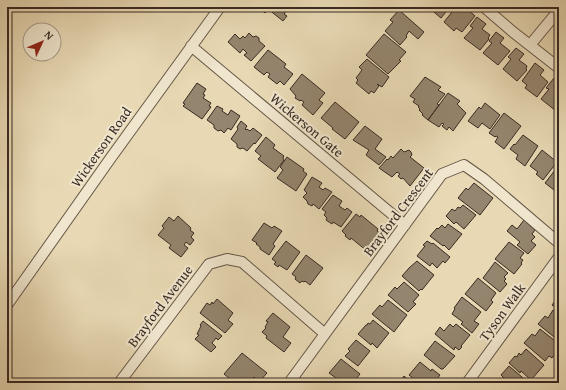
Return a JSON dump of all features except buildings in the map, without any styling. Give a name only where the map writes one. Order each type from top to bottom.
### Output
[{"type":"street","name":"Wickerson Road","points":[[7,305],[220,7]]},
{"type":"street","points":[[484,7],[559,68]]},
{"type":"street","points":[[530,45],[559,10]]},
{"type":"street","name":"Wickerson Gate","points":[[191,46],[406,225]]},
{"type":"street","name":"Brayford Crescent","points":[[288,383],[406,225],[442,174],[464,165],[484,179],[559,242]]},
{"type":"street","name":"Tyson Walk","points":[[467,383],[559,257]]},
{"type":"street","name":"Brayford Avenue","points":[[119,383],[209,264],[227,259],[242,262],[325,334]]}]
